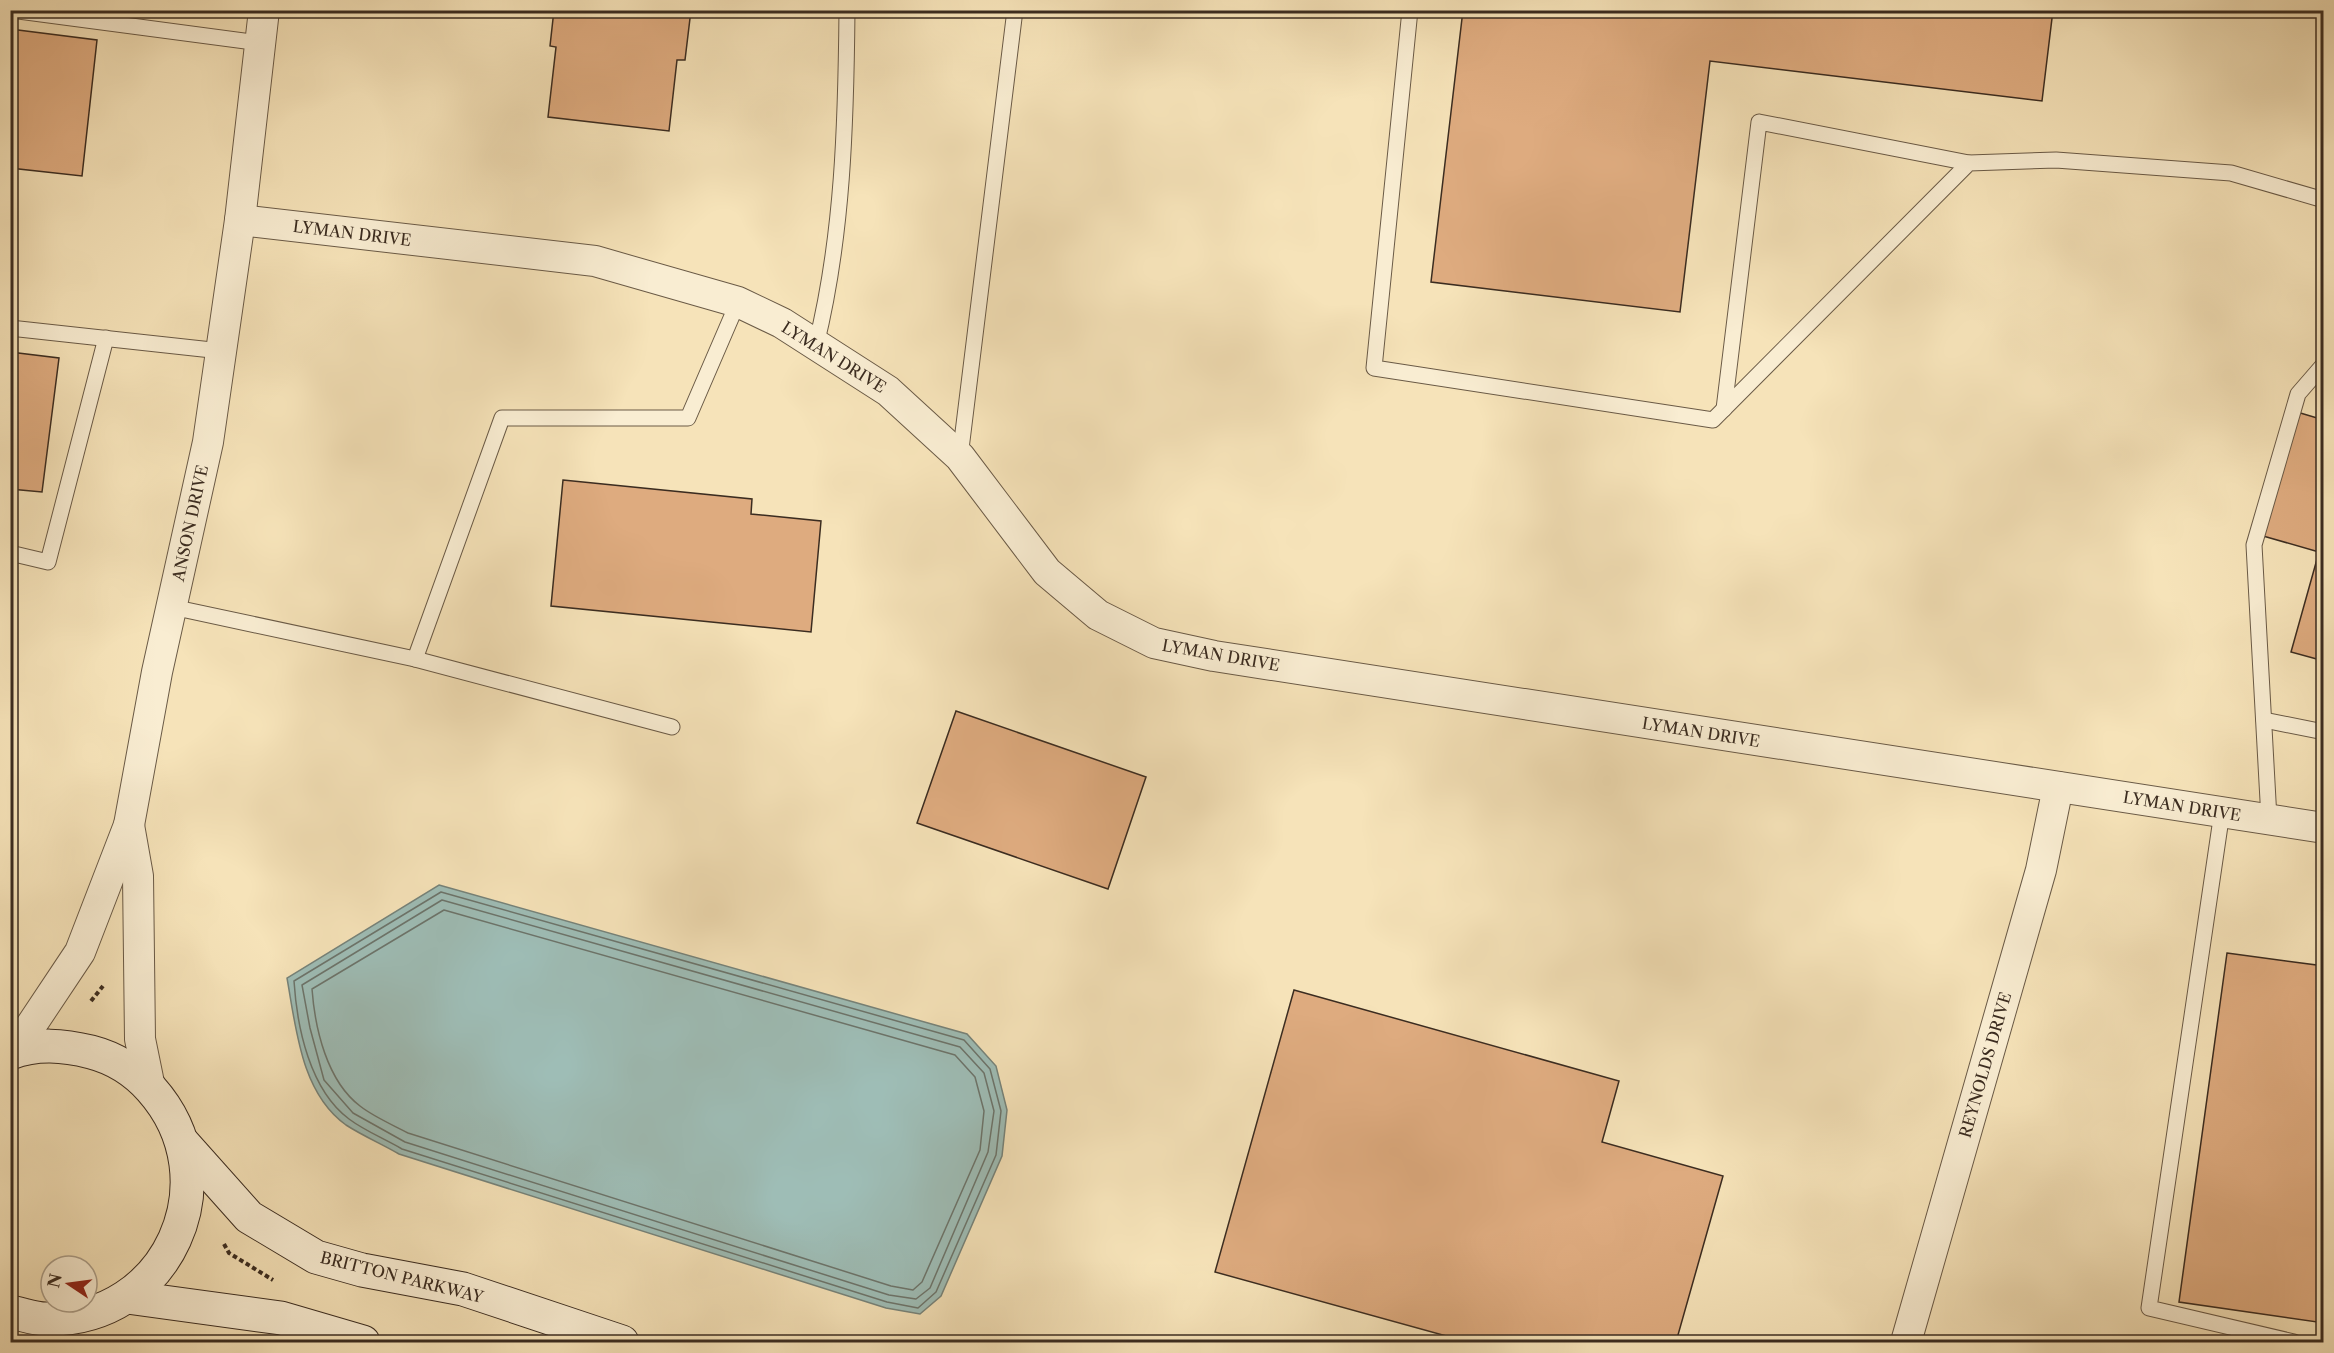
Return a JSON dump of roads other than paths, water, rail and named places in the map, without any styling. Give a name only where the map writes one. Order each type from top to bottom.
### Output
[{"type":"main road","points":[[10,1312],[45,1319],[88,1315],[127,1297],[159,1267],[180,1229],[189,1186],[183,1143],[166,1106],[139,1076],[105,1055],[65,1045],[25,1047],[12,1052]]},
{"type":"main road","name":"BRITTON PARKWAY","points":[[183,1143],[249,1217],[316,1257],[362,1270],[463,1289],[622,1342]]},
{"type":"main road","points":[[127,1297],[281,1318],[363,1342]]},
{"type":"main road","points":[[44,1342],[71,1317]]},
{"type":"street","points":[[240,220],[264,10]]},
{"type":"street","name":"LYMAN DRIVE","points":[[240,220],[595,261],[738,302],[782,323],[888,391],[960,457],[1047,572],[1098,615],[1154,643],[1214,656],[2324,828]]},
{"type":"street","name":"ANSON DRIVE","points":[[12,1052],[80,952],[129,825],[157,672],[208,442],[240,220]]},
{"type":"street","name":"REYNOLDS DRIVE","points":[[1906,1342],[2041,870],[2058,787]]},
{"type":"street","name":"ANSON DRIVE","points":[[129,825],[138,876],[140,1039],[150,1088]]},
{"type":"lane","points":[[11,10],[260,43]]},
{"type":"lane","points":[[816,345],[828,298],[846,130],[847,10]]},
{"type":"lane","points":[[960,457],[1015,10]]},
{"type":"lane","points":[[1410,10],[1374,368],[1713,420],[1969,163]]},
{"type":"lane","points":[[1724,410],[1759,122],[1969,163],[2056,160],[2231,173],[2324,200]]},
{"type":"lane","points":[[415,659],[502,418],[688,418],[738,302]]},
{"type":"lane","points":[[10,328],[221,351]]},
{"type":"lane","points":[[10,553],[48,562],[106,338]]},
{"type":"lane","points":[[2269,819],[2254,545],[2298,394],[2324,364]]},
{"type":"lane","points":[[172,607],[415,659],[672,727]]},
{"type":"lane","points":[[2264,720],[2324,732]]},
{"type":"lane","points":[[2222,812],[2149,1308],[2294,1342]]},
{"type":"water","points":[[439,885],[967,1034],[996,1066],[1007,1110],[1002,1156],[941,1296],[920,1314],[886,1308],[399,1154],[346,1125],[331,1112],[319,1096],[310,1078],[298,1038],[287,978]]}]
